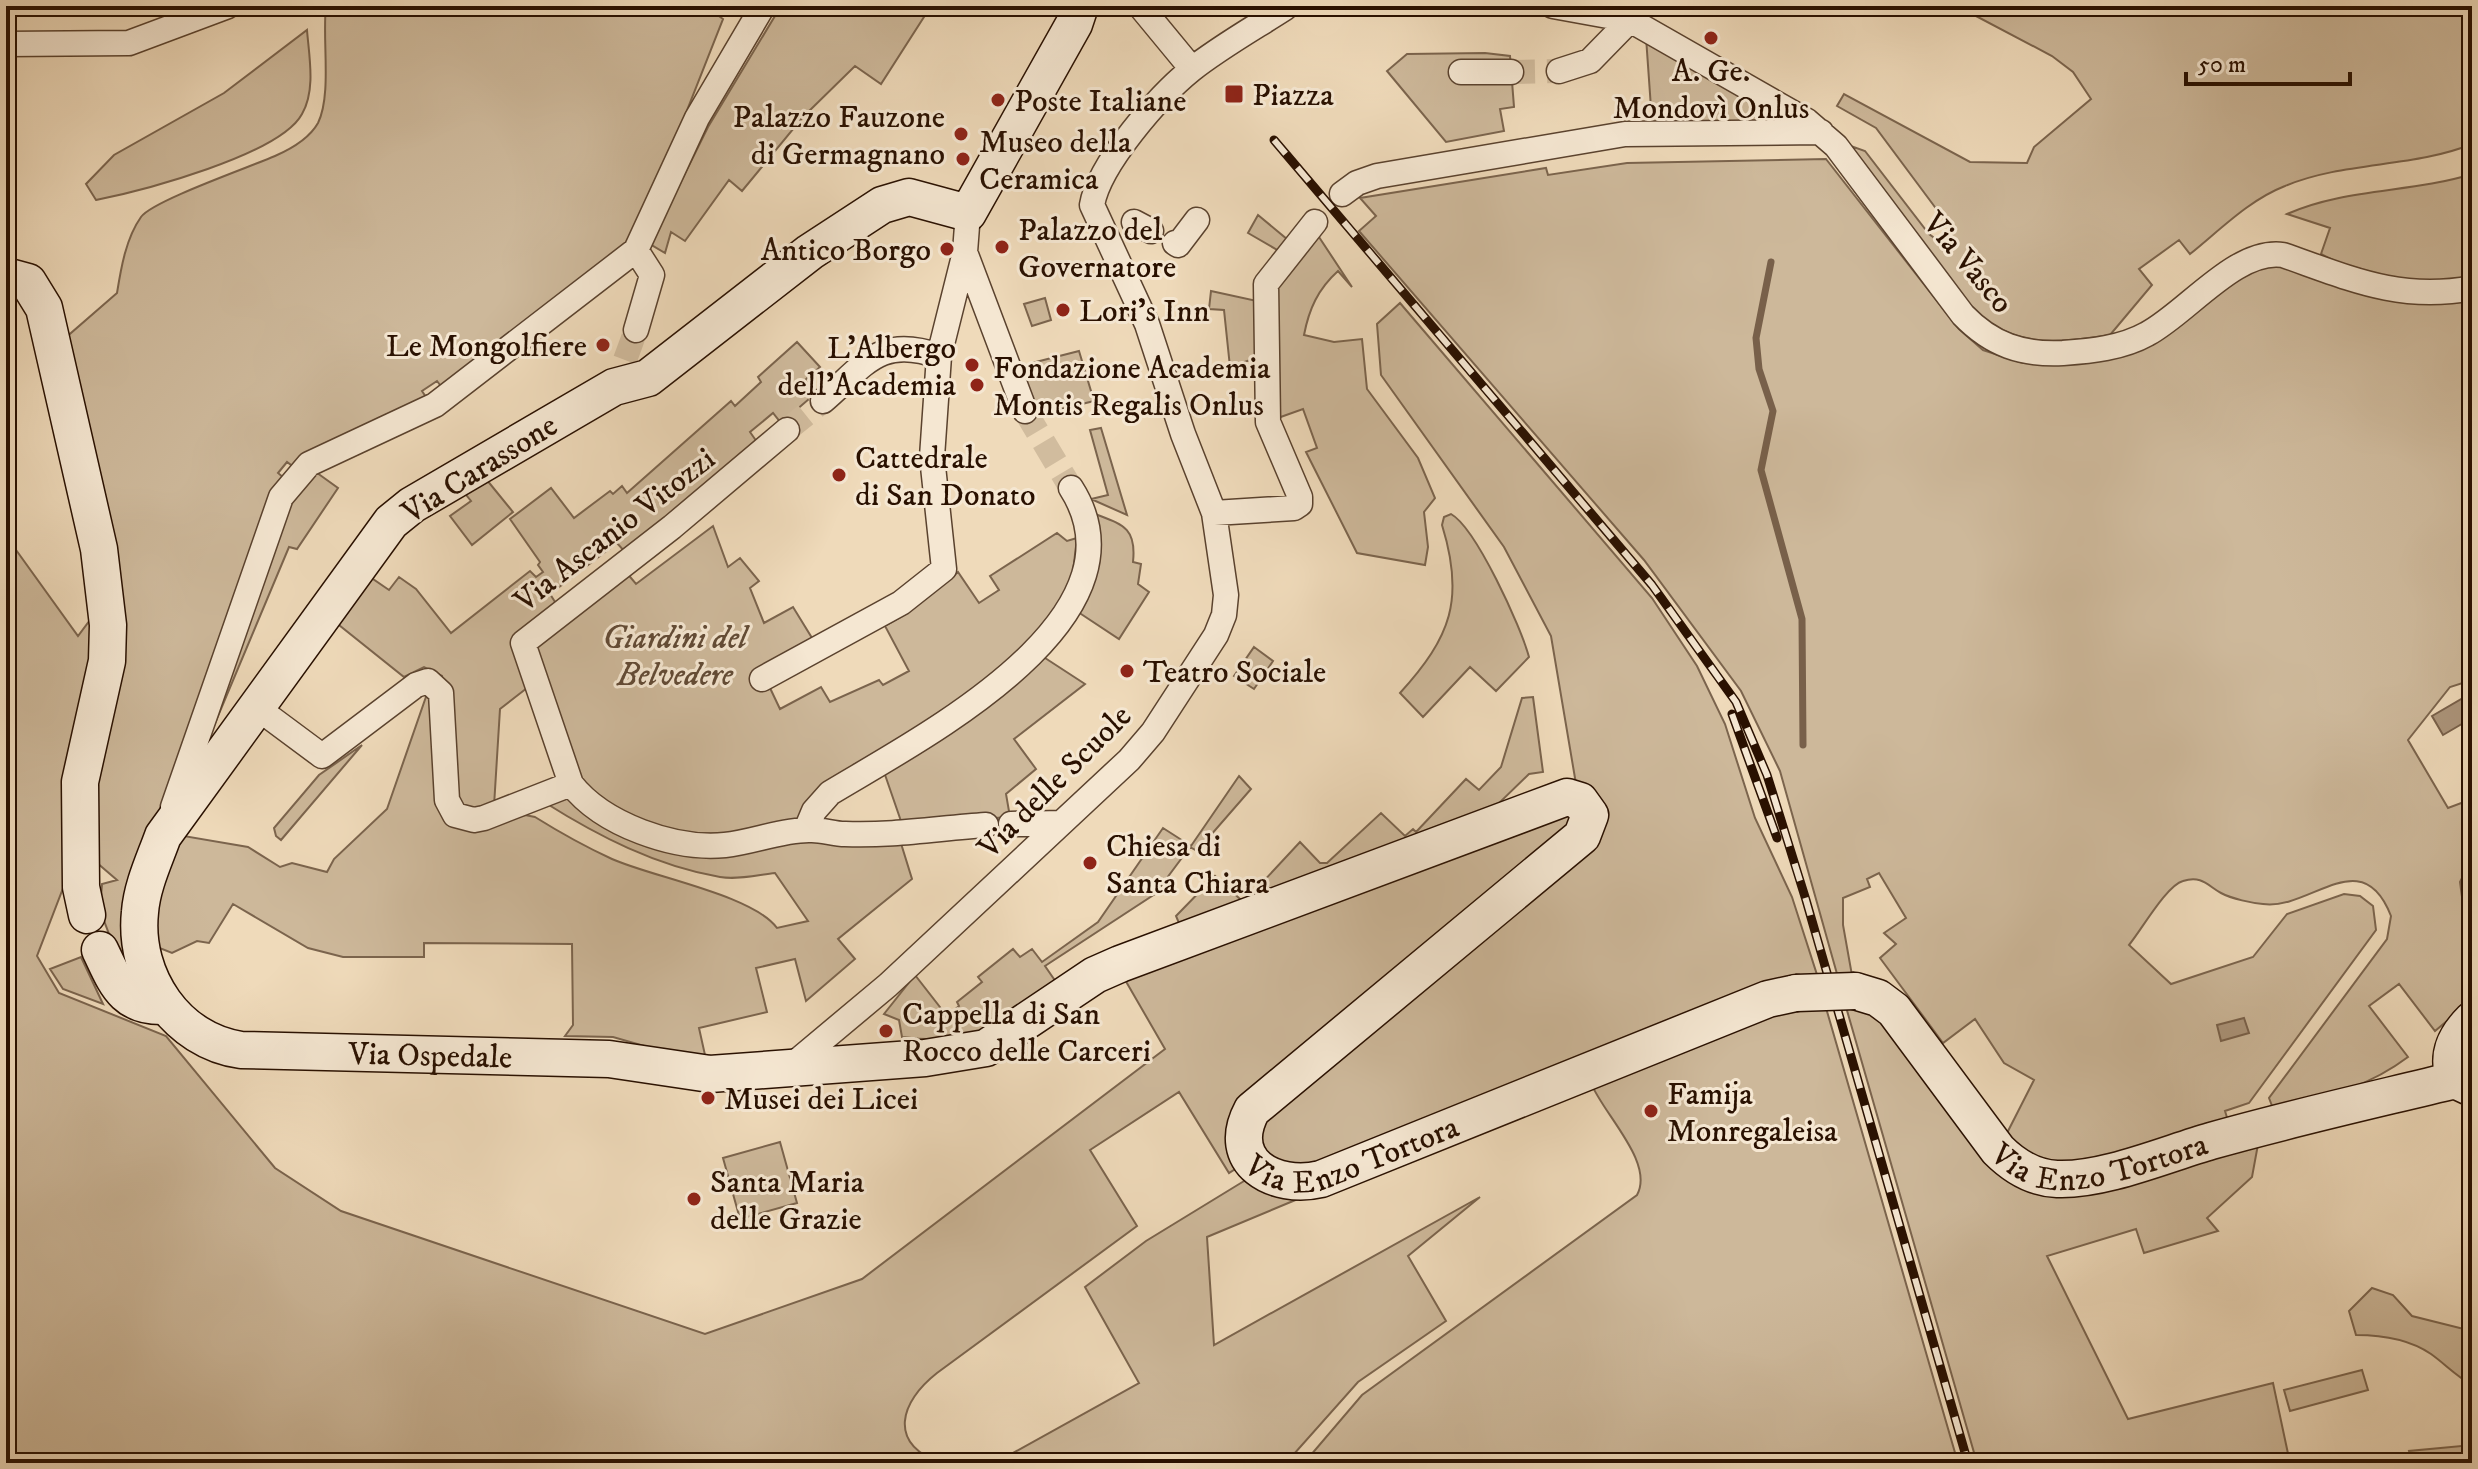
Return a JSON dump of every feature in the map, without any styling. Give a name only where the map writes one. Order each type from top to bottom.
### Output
[{"type":"street","points":[[6,44],[129,43],[228,6]]},
{"type":"street","points":[[163,836],[281,497],[309,464],[435,405],[636,250],[704,105],[763,6]]},
{"type":"street","points":[[762,679],[901,603],[942,573],[944,563],[932,457],[939,356],[965,252],[968,213],[1080,6]]},
{"type":"street","points":[[1140,6],[1192,69]]},
{"type":"street","name":"Via Vasco","points":[[1553,6],[1630,20],[1821,132],[1843,155],[1963,315],[1985,336],[2014,349],[2066,352],[2133,341],[2166,322],[2240,265],[2270,254],[2283,255],[2371,287],[2417,292],[2472,288]]},
{"type":"street","points":[[1135,223],[1093,208],[1096,191],[1127,140],[1192,69],[1285,8]]},
{"type":"street","points":[[1559,71],[1590,61],[1630,20]]},
{"type":"street","points":[[1461,72],[1511,72]]},
{"type":"street","points":[[1342,194],[1357,183],[1377,176],[1625,134],[1821,132]]},
{"type":"street","name":"Via Carassone","points":[[166,1006],[145,963],[139,930],[144,888],[163,836],[397,516],[620,373],[648,378],[810,252],[890,201],[915,198],[968,213]]},
{"type":"street","name":"Via delle Scuole","points":[[790,1067],[888,985],[1129,760],[1153,732],[1220,628],[1226,595],[1214,513],[1183,434],[1138,301],[1093,208]]},
{"type":"street","points":[[1175,243],[1178,245],[1197,220]]},
{"type":"street","points":[[1214,513],[1294,508],[1300,504],[1300,497],[1268,422],[1266,284],[1315,222]]},
{"type":"street","points":[[636,250],[652,275],[636,330]]},
{"type":"street","points":[[965,252],[1025,411]]},
{"type":"street","points":[[6,276],[28,282],[44,308],[104,581],[108,652],[85,753],[79,799],[81,887],[87,915]]},
{"type":"street","points":[[823,401],[881,352],[907,346],[939,356]]},
{"type":"street","name":"Via Ascanio Vitozzi","points":[[571,784],[523,643],[672,527],[787,430]]},
{"type":"street","points":[[806,830],[814,811],[830,793],[992,689],[1063,617],[1079,589],[1089,539],[1085,517],[1071,488]]},
{"type":"street","points":[[256,707],[322,756],[428,681],[441,693],[447,800],[455,815],[474,820],[571,784],[583,797],[617,819],[653,836],[682,843],[727,845],[806,830],[845,834],[986,825]]},
{"type":"street","name":"Via Enzo Tortora","points":[[925,1058],[986,1048],[1095,975],[1120,964],[1567,797],[1580,801],[1590,815],[1582,836],[1252,1110],[1246,1126],[1245,1144],[1266,1175],[1293,1183],[1330,1176],[1768,999],[1796,993],[1855,991],[1873,995],[1894,1010],[2006,1158],[2027,1171],[2052,1178],[2098,1173],[2269,1125],[2463,1084]]},
{"type":"street","points":[[1011,824],[1061,823]]},
{"type":"street","points":[[100,950],[118,985],[128,996],[145,1006],[166,1006]]},
{"type":"street","name":"Via Ospedale","points":[[166,1006],[199,1038],[241,1050],[609,1059],[710,1074],[925,1058]]},
{"type":"street","points":[[2463,1084],[2451,1055],[2461,1032],[2472,1020]]},
{"type":"green space","points":[[326,6],[705,6],[723,19],[680,128],[627,247],[444,390],[437,381],[422,391],[428,400],[295,468],[287,462],[278,473],[285,479],[274,494],[137,875],[135,966],[124,974],[100,910],[102,884],[117,880],[96,862],[97,771],[121,664],[63,340],[117,293],[131,234],[149,210],[281,153],[299,143],[314,129],[325,97]]},
{"type":"green space","points":[[781,6],[931,6],[881,84],[855,66],[803,117],[742,191],[729,180],[685,241],[671,232],[665,253],[650,244],[708,127]]},
{"type":"green space","points":[[1957,6],[2472,6],[2472,144],[2426,157],[2331,172],[2285,186],[2247,207],[2190,254],[2179,240],[2139,269],[2152,285],[2110,335],[2053,341],[2020,337],[2003,331],[1971,308],[1851,146],[1865,151],[1929,234],[1944,245],[1952,230],[1876,128],[1837,106],[1844,94],[1970,162],[2027,163],[2034,147],[2091,99],[2073,72],[2052,56]]},
{"type":"green space","points":[[307,30],[309,94],[302,114],[289,129],[239,157],[208,169],[96,200],[86,184],[114,155],[224,93]]},
{"type":"green space","points":[[1646,37],[1796,123],[1652,122]]},
{"type":"green space","points":[[1485,53],[1510,56],[1514,107],[1500,109],[1504,131],[1446,142],[1387,71],[1407,54]]},
{"type":"green space","points":[[1826,159],[1959,329],[1983,350],[2023,363],[2098,360],[2242,275],[2273,264],[2472,296],[2472,680],[2450,687],[2408,740],[2448,808],[2472,799],[2472,859],[2460,882],[2462,897],[2472,912],[2472,1000],[2435,1031],[2399,984],[2369,1006],[2408,1057],[2392,1068],[2344,1091],[2274,1111],[2269,1098],[2387,939],[2391,916],[2379,894],[2365,883],[2350,881],[2281,903],[2263,904],[2231,897],[2195,879],[2183,881],[2170,890],[2129,945],[2171,984],[2253,957],[2287,914],[2344,894],[2360,896],[2373,906],[2376,930],[2249,1103],[2225,1111],[2229,1124],[2078,1165],[2039,1162],[2005,1137],[2034,1080],[2004,1063],[1975,1019],[1943,1043],[1880,958],[1896,944],[1884,933],[1906,918],[1879,873],[1867,879],[1870,887],[1843,898],[1843,925],[1853,981],[1839,981],[1780,771],[1741,691],[1644,560],[1359,231],[1376,216],[1360,198],[1546,168],[1548,175],[1627,163]]},
{"type":"green space","points":[[2472,174],[2472,279],[2412,281],[2359,271],[2321,254],[2330,228],[2287,214],[2332,199],[2426,185]]},
{"type":"green space","points":[[1258,215],[1288,240],[1279,251],[1248,233]]},
{"type":"green space","points":[[1317,234],[1352,287],[1338,271],[1315,300],[1304,335],[1334,342],[1362,339],[1367,389],[1418,458],[1435,498],[1424,512],[1428,547],[1425,565],[1357,553],[1306,452],[1317,448],[1303,409],[1275,419],[1274,289]]},
{"type":"green space","points":[[1211,291],[1257,301],[1259,357],[1230,367],[1224,310],[1209,309]]},
{"type":"green space","points":[[1045,298],[1051,320],[1032,326],[1024,304]]},
{"type":"green space","points":[[1400,303],[1652,598],[1697,666],[1725,724],[1755,818],[1792,897],[1819,981],[1334,1163],[1280,1169],[1261,1147],[1263,1120],[1593,840],[1576,784],[1551,636],[1504,547],[1381,375],[1377,324]]},
{"type":"green space","points":[[797,342],[820,367],[805,380],[816,393],[781,423],[773,413],[750,432],[757,442],[626,553],[617,543],[550,594],[557,605],[513,649],[527,688],[500,709],[494,806],[476,813],[459,808],[442,676],[424,667],[404,677],[334,621],[367,575],[389,590],[399,577],[416,589],[451,633],[530,571],[536,577],[543,572],[538,565],[540,562],[510,519],[551,488],[574,518],[610,491],[613,494],[622,486],[627,493],[731,401],[735,406],[761,382],[758,377]]},
{"type":"green space","points":[[1079,351],[1094,401],[1037,415],[1017,380],[1031,375],[1028,364]]},
{"type":"green space","points":[[1101,428],[1127,515],[1091,499],[1108,495],[1090,430]]},
{"type":"green space","points":[[313,470],[338,488],[297,549],[289,547],[192,778],[288,500]]},
{"type":"green space","points":[[482,474],[513,512],[472,545],[450,516],[471,501],[459,486]]},
{"type":"green space","points":[[1090,512],[1118,523],[1129,533],[1134,550],[1133,562],[1141,564],[1138,584],[1149,592],[1119,639],[1078,612],[1087,593]]},
{"type":"green space","points":[[1451,514],[1485,557],[1529,657],[1496,691],[1470,667],[1423,717],[1400,693],[1431,654],[1449,616],[1452,575],[1442,525],[1444,517]]},
{"type":"green space","name":"Giardini del Belvedere","points":[[713,526],[728,567],[740,558],[759,581],[750,588],[764,623],[793,607],[812,638],[760,667],[780,709],[821,687],[830,702],[879,680],[883,685],[909,671],[885,626],[906,614],[958,572],[979,603],[999,590],[990,576],[1057,533],[1067,541],[1077,538],[1071,588],[1017,656],[801,825],[718,839],[639,824],[583,786],[529,646],[626,572],[636,584]]},
{"type":"green space","points":[[6,536],[78,636],[93,616],[70,870],[37,956],[59,993],[166,1036],[275,1168],[341,1211],[705,1334],[862,1279],[1165,1049],[1124,978],[1564,811],[1576,821],[1255,1090],[1240,1166],[1229,1173],[1179,1092],[1090,1150],[1137,1226],[937,1373],[914,1396],[905,1421],[906,1433],[912,1445],[941,1463],[6,1463]]},
{"type":"green space","points":[[1254,647],[1273,661],[1254,689],[1234,676]]},
{"type":"green space","points":[[1042,656],[1085,684],[1014,739],[1036,769],[1006,794],[1010,817],[902,824],[883,769]]},
{"type":"green space","points":[[428,691],[455,825],[461,829],[525,815],[535,817],[612,859],[747,906],[765,916],[777,928],[808,921],[775,873],[727,878],[673,865],[607,838],[544,802],[568,793],[628,832],[899,837],[912,879],[838,939],[855,959],[806,1001],[795,959],[756,968],[767,1012],[699,1028],[707,1064],[613,1037],[565,1036],[573,1025],[572,944],[424,943],[424,957],[343,957],[308,948],[233,904],[209,943],[197,941],[172,953],[157,947],[152,920],[154,905],[184,836],[248,847],[280,867],[292,863],[327,872],[334,859],[387,809]]},
{"type":"green space","points":[[1533,697],[1543,772],[1529,774],[1494,808],[1181,928],[1176,916],[1215,876],[1240,899],[1247,899],[1300,842],[1320,863],[1327,863],[1381,813],[1405,836],[1413,829],[1416,832],[1466,779],[1479,790],[1501,767],[1522,698]]},
{"type":"green space","points":[[362,745],[281,840],[276,836],[274,828],[319,775]]},
{"type":"green space","points":[[1239,776],[1251,789],[1197,851],[1190,847],[1155,894],[1045,966],[1056,982],[1018,1010],[986,1029],[951,1039],[902,1037],[899,1020],[884,1014],[915,975],[947,1016],[959,1006],[957,1002],[982,982],[978,977],[1013,949],[1020,957],[1032,949],[1042,962],[1098,922],[1163,828],[1191,846]]},
{"type":"green space","points":[[81,957],[103,1004],[63,989],[50,969]]},
{"type":"green space","points":[[1844,1000],[1877,1016],[2005,1173],[2259,1139],[2252,1177],[2207,1218],[2218,1231],[2144,1253],[2136,1229],[2047,1256],[2128,1419],[2273,1383],[2290,1463],[1977,1463]]},
{"type":"green space","points":[[1824,1001],[1958,1463],[1304,1463],[1362,1395],[1637,1195],[1641,1182],[1633,1153],[1590,1081],[1684,1043]]},
{"type":"green space","points":[[780,1142],[797,1203],[740,1219],[723,1158]]},
{"type":"green space","points":[[1249,1178],[1305,1196],[1207,1237],[1214,1345],[1480,1197],[1408,1256],[1446,1321],[1358,1382],[1286,1463],[995,1463],[1139,1383],[1085,1287],[1146,1241]]},
{"type":"green space","points":[[2372,1288],[2393,1295],[2412,1316],[2472,1331],[2472,1385],[2414,1345],[2385,1337],[2356,1335],[2349,1311]]},
{"type":"green space","points":[[2362,1370],[2368,1390],[2290,1411],[2284,1390]]},
{"type":"green space","points":[[2472,1445],[2472,1452],[2432,1463],[2412,1463],[2409,1451]]},
{"type":"shaded area","points":[[2470,694],[2472,718],[2443,735],[2432,716]]},
{"type":"shaded area","points":[[2244,1018],[2249,1033],[2221,1041],[2217,1025]]},
{"type":"waterway","points":[[1771,262],[1756,338],[1759,369],[1773,411],[1761,470],[1802,619],[1803,745]]},
{"type":"tunnel","points":[[1511,72],[1559,71]]},
{"type":"tunnel","points":[[625,360],[636,330]]},
{"type":"tunnel","points":[[787,430],[823,401]]},
{"type":"tunnel","points":[[1025,411],[1071,488]]},
{"type":"railway","points":[[1274,140],[1652,585],[1736,702],[1767,775],[1806,900],[1968,1463]]},
{"type":"railway","points":[[1732,714],[1777,838]]},
{"type":"place","name":"A. Ge. Mondovì Onlus","points":[[1711,38]]},
{"type":"place","name":"Piazza","points":[[1234,94]]},
{"type":"place","name":"Poste Italiane","points":[[998,100]]},
{"type":"place","name":"Palazzo Fauzone di Germagnano","points":[[961,134]]},
{"type":"place","name":"Museo della Ceramica","points":[[963,159]]},
{"type":"place","name":"Palazzo del Governatore","points":[[1002,247]]},
{"type":"place","name":"Antico Borgo","points":[[947,249]]},
{"type":"place","name":"Lori's Inn","points":[[1063,310]]},
{"type":"place","name":"Le Mongolfiere","points":[[603,345]]},
{"type":"place","name":"L'Albergo dell'Academia","points":[[972,365]]},
{"type":"place","name":"Fondazione Academia Montis Regalis Onlus","points":[[977,385]]},
{"type":"place","name":"Cattedrale di San Donato","points":[[839,475]]},
{"type":"place","name":"Teatro Sociale","points":[[1127,671]]},
{"type":"place","name":"Chiesa di Santa Chiara","points":[[1090,863]]},
{"type":"place","name":"Cappella di San Rocco delle Carceri","points":[[886,1031]]},
{"type":"place","name":"Musei dei Licei","points":[[708,1098]]},
{"type":"place","name":"Famija Monregaleisa","points":[[1651,1111]]},
{"type":"place","name":"Santa Maria delle Grazie","points":[[694,1199]]}]
